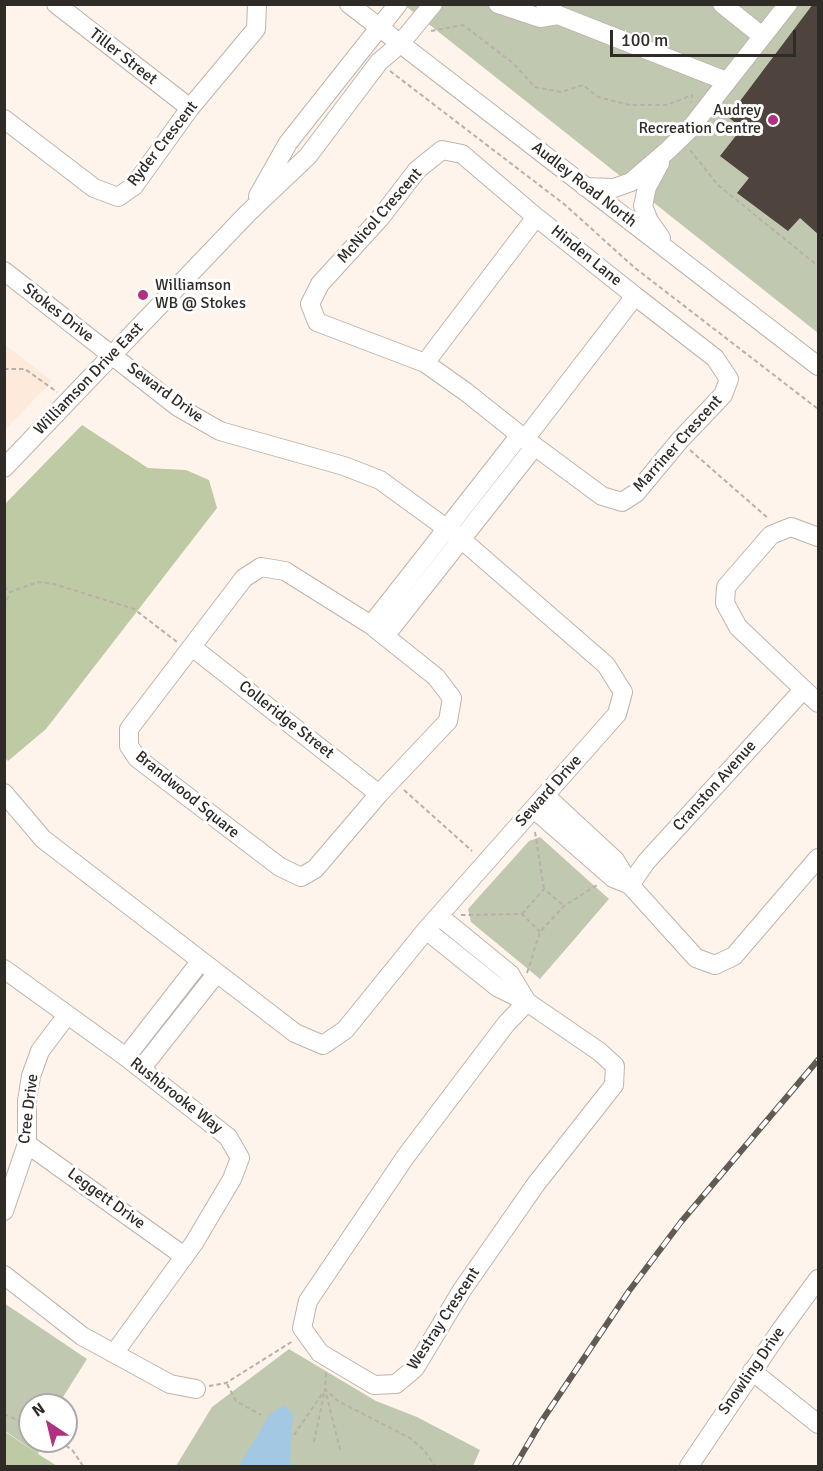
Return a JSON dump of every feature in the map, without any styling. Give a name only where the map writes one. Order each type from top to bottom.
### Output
[{"type":"street","name":"Tiller Street","points":[[56,4],[190,108]]},
{"type":"street","name":"Ryder Crescent","points":[[4,118],[94,188],[118,197],[134,186],[190,108],[256,29],[257,4]]},
{"type":"street","name":"Audley Road North","points":[[349,4],[819,366]]},
{"type":"street","name":"Williamson Drive East","points":[[248,213],[288,143],[398,4]]},
{"type":"street","name":"Williamson Drive East","points":[[4,468],[248,213],[308,156],[379,62],[400,44],[433,4]]},
{"type":"street","points":[[498,4],[528,9],[540,18],[552,10],[726,81]]},
{"type":"street","points":[[722,4],[762,36]]},
{"type":"street","points":[[585,187],[614,188],[631,182],[667,151],[689,130],[788,4]]},
{"type":"street","name":"McNicol Crescent","points":[[526,440],[425,363],[317,322],[310,304],[320,284],[381,217],[417,170],[442,150],[462,154],[536,217]]},
{"type":"street","points":[[667,151],[646,187],[643,206],[649,221],[670,252]]},
{"type":"street","points":[[425,363],[536,217]]},
{"type":"street","name":"Hinden Lane","points":[[536,217],[635,296]]},
{"type":"street","name":"Stokes Drive","points":[[4,271],[112,354]]},
{"type":"street","points":[[386,636],[454,534],[635,296]]},
{"type":"street","name":"Marriner Crescent","points":[[526,440],[602,496],[622,502],[636,493],[680,440],[723,395],[729,379],[715,358],[635,296]]},
{"type":"street","name":"Seward Drive","points":[[4,793],[43,839],[295,1033],[323,1045],[345,1030],[426,930],[617,714],[623,692],[606,666],[454,534],[380,480],[344,466],[220,431],[178,406],[112,354]]},
{"type":"street","points":[[819,537],[791,527],[771,535],[726,587],[725,603],[738,627],[819,703]]},
{"type":"street","points":[[371,625],[454,534]]},
{"type":"street","name":"Brandwood Square","points":[[261,567],[285,571],[331,597],[386,636],[436,678],[452,698],[448,721],[379,794],[315,869],[301,878],[280,867],[137,758],[129,746],[129,729],[244,578],[261,567]]},
{"type":"street","name":"Colleridge Street","points":[[191,649],[379,794]]},
{"type":"street","name":"Cranston Avenue","points":[[630,885],[646,862],[803,690]]},
{"type":"street","points":[[540,802],[613,878],[630,885],[696,958],[715,965],[734,956],[819,858]]},
{"type":"street","name":"Westray Crescent","points":[[439,916],[510,974],[527,1002]]},
{"type":"street","name":"Westray Crescent","points":[[306,1333],[320,1353],[374,1384],[396,1384],[415,1368],[462,1290],[536,1184],[614,1085],[615,1066],[600,1052],[527,1002],[497,987],[426,930]]},
{"type":"street","points":[[126,1057],[200,962]]},
{"type":"street","name":"Rushbrooke Way","points":[[4,969],[126,1057],[228,1137],[240,1158],[232,1179],[184,1256],[115,1352]]},
{"type":"street","points":[[141,1069],[216,974]]},
{"type":"street","points":[[306,1333],[302,1328],[308,1301],[406,1156],[506,1024],[527,1002]]},
{"type":"street","name":"Cree Drive","points":[[4,1211],[27,1144],[27,1101],[31,1076],[40,1051],[67,1015]]},
{"type":"street","name":"Leggett Drive","points":[[27,1144],[184,1256]]},
{"type":"street","points":[[4,1275],[82,1336],[170,1384],[196,1389]]},
{"type":"street","name":"Snowling Drive","points":[[689,1467],[752,1371],[819,1279]]},
{"type":"street","points":[[752,1371],[819,1424]]},
{"type":"path","points":[[428,31],[463,25],[513,63],[535,87],[561,92],[583,85],[598,97],[629,105],[667,105],[692,95],[687,146],[718,184],[819,266]]},
{"type":"path","points":[[379,62],[564,204],[635,268],[819,409]]},
{"type":"path","points":[[4,369],[15,367],[34,373],[67,401]]},
{"type":"path","points":[[680,440],[782,530]]},
{"type":"path","points":[[4,607],[10,592],[38,582],[54,584],[134,609],[191,649]]},
{"type":"path","points":[[4,586],[10,592]]},
{"type":"path","points":[[393,780],[472,851]]},
{"type":"path","points":[[535,832],[544,889],[564,906]]},
{"type":"path","points":[[527,973],[540,932],[564,906],[597,885]]},
{"type":"path","points":[[522,914],[544,889]]},
{"type":"path","points":[[461,915],[522,914],[540,932]]},
{"type":"path","points":[[196,1389],[226,1383],[306,1333]]},
{"type":"path","points":[[314,1442],[330,1358]]},
{"type":"path","points":[[226,1383],[236,1401],[261,1415]]},
{"type":"path","points":[[294,1436],[325,1389]]},
{"type":"path","points":[[325,1389],[340,1453]]},
{"type":"path","points":[[325,1389],[338,1401],[410,1438],[424,1450],[435,1467]]},
{"type":"path","points":[[4,1413],[18,1420]]},
{"type":"path","points":[[74,1453],[83,1467]]},
{"type":"shaded area","points":[[4,344],[52,381],[5,430],[4,430]]},
{"type":"green space","points":[[404,5],[818,5],[818,333],[416,14]]},
{"type":"green space","points":[[82,425],[148,468],[186,470],[209,480],[217,508],[46,729],[8,761],[4,757],[5,504]]},
{"type":"green space","points":[[540,837],[609,899],[540,979],[471,922],[468,909],[529,841]]},
{"type":"green space","points":[[4,1303],[87,1359],[66,1393],[18,1393],[18,1440],[5,1431]]},
{"type":"green space","points":[[289,1349],[376,1401],[417,1417],[480,1450],[473,1466],[176,1466],[212,1407]]},
{"type":"green space","points":[[4,1431],[18,1440],[18,1453],[37,1453],[57,1466],[5,1466]]},
{"type":"water","points":[[284,1405],[293,1414],[290,1464],[294,1466],[239,1466],[270,1414]]},
{"type":"building","name":"Audrey Recreation Centre","points":[[813,4],[819,4],[819,235],[800,218],[788,231],[737,193],[749,178],[720,156],[742,128],[728,117]]},
{"type":"railway","points":[[515,1466],[541,1422],[629,1291],[681,1222],[818,1060]]},
{"type":"place","name":"Audrey Recreation Centre","points":[[773,120]]},
{"type":"place","name":"Williamson WB @ Stokes","points":[[143,295]]}]
